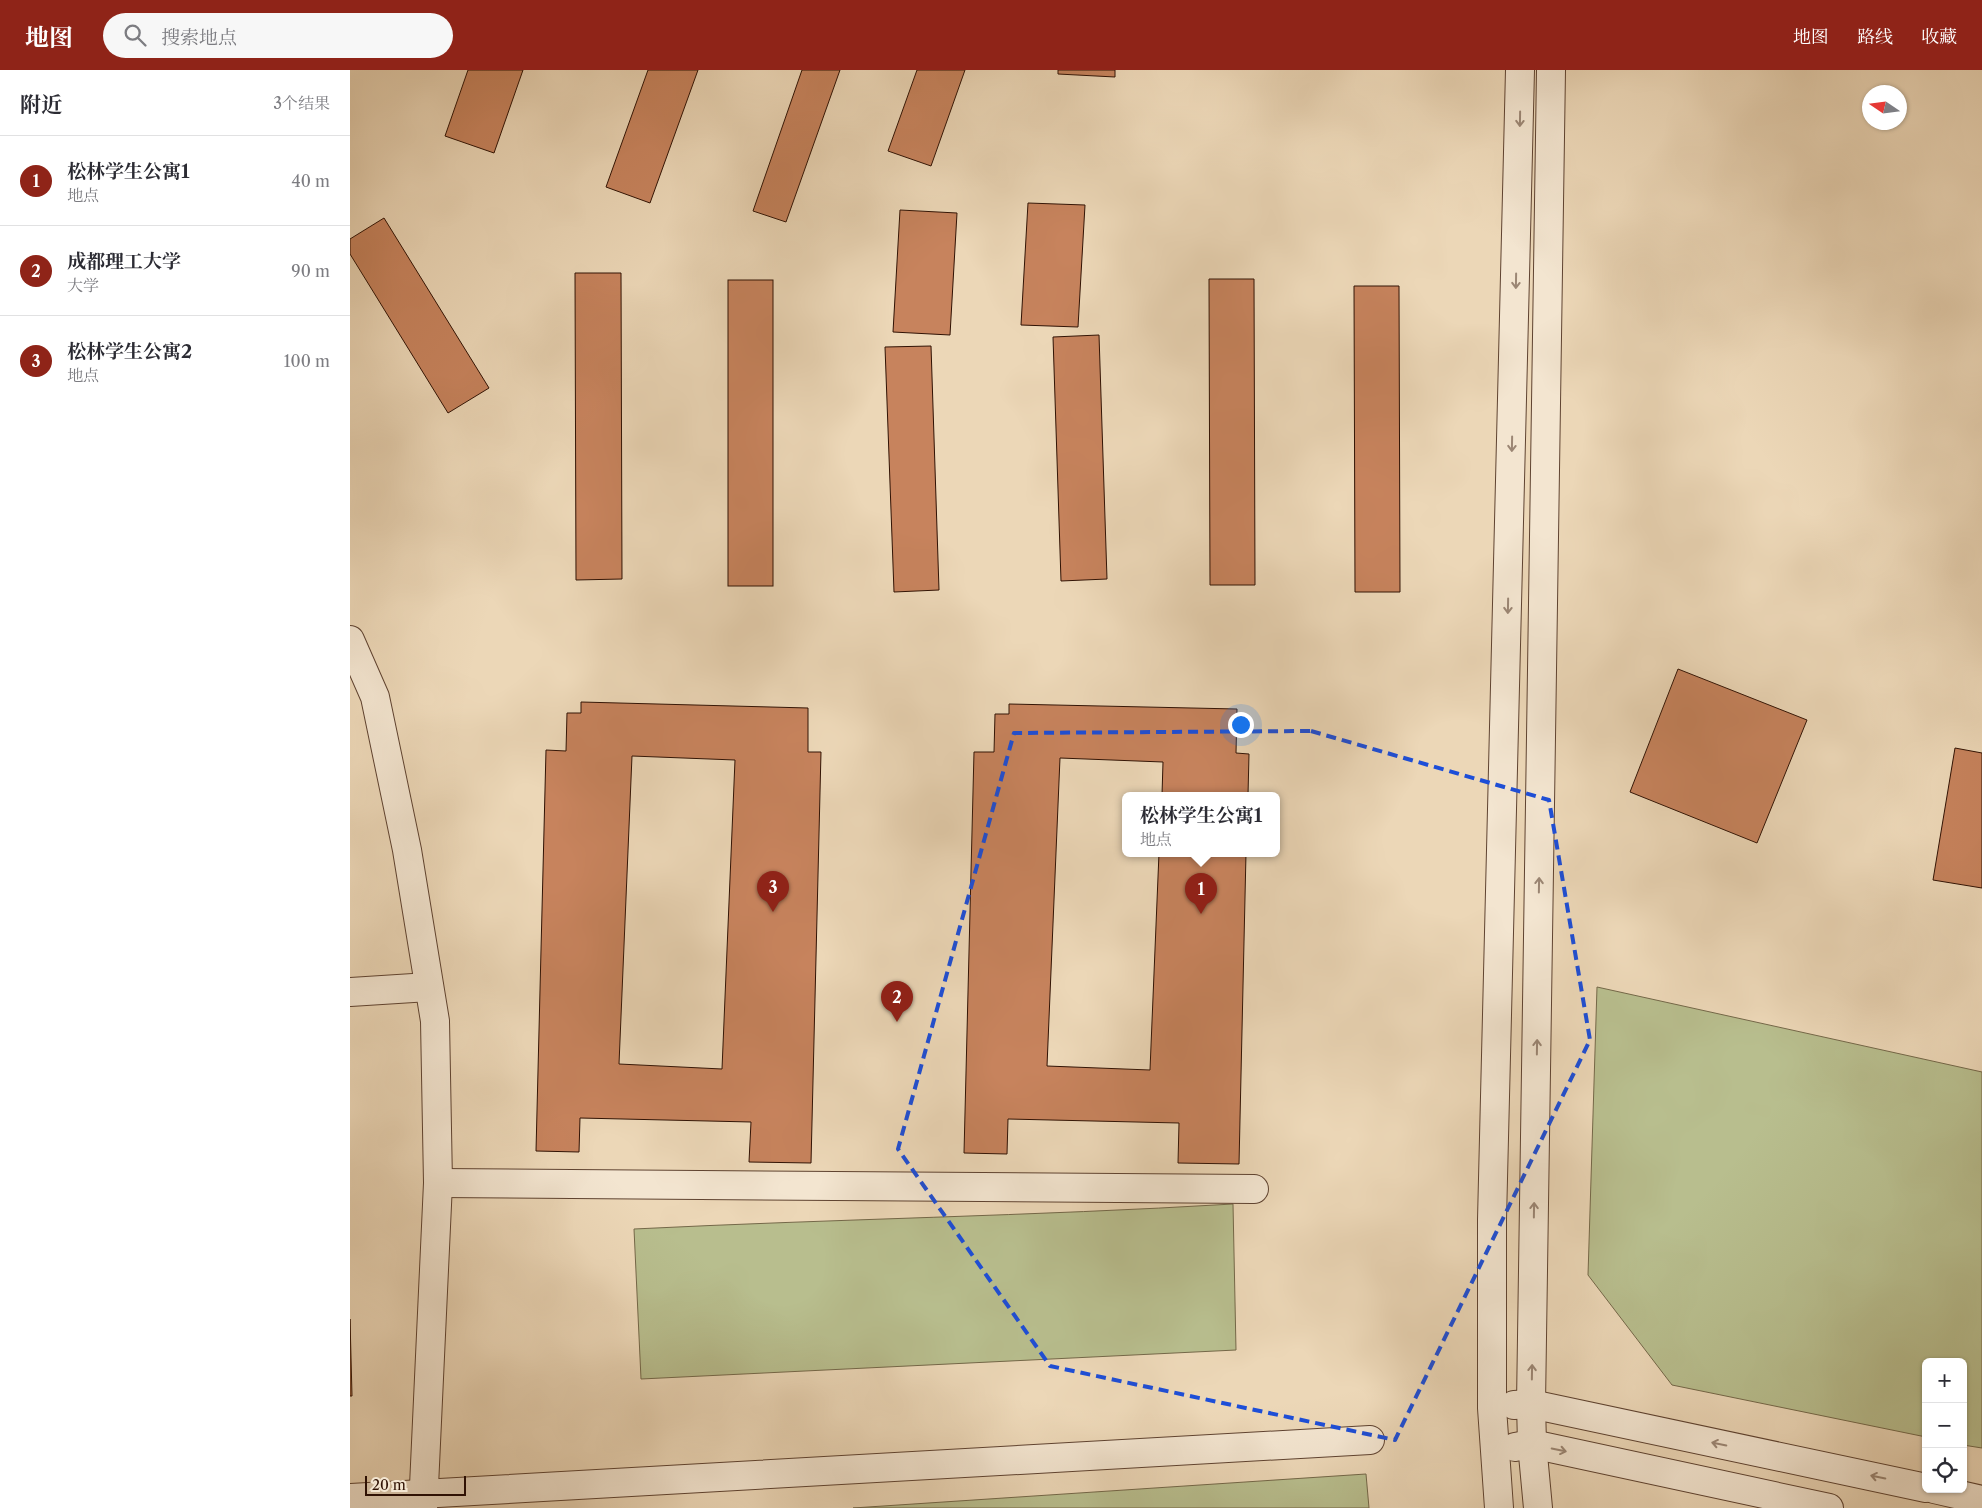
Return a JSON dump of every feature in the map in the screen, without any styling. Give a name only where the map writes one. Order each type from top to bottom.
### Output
[{"type":"street","points":[[1499,1508],[1492,1408],[1492,1220],[1520,70]]},
{"type":"street","points":[[1538,1508],[1532,1444],[1531,1404],[1552,70]]},
{"type":"street","points":[[350,640],[375,697],[407,850],[434,1021],[438,1183],[423,1502]]},
{"type":"street","points":[[350,992],[429,987]]},
{"type":"street","points":[[438,1183],[1254,1189]]},
{"type":"street","points":[[1492,1408],[1531,1404],[1922,1487]]},
{"type":"street","points":[[350,1498],[423,1502],[1370,1440]]},
{"type":"street","points":[[1494,1450],[1532,1444],[1829,1508]]},
{"type":"street","points":[[1951,1493],[1982,1500]]},
{"type":"highlighted area","points":[[1311,731],[1549,800],[1590,1040],[1395,1440],[1050,1366],[898,1149],[1014,733]]},
{"type":"green space","points":[[1597,987],[1982,1072],[1982,1448],[1967,1446],[1967,1358],[1922,1358],[1922,1436],[1672,1385],[1588,1275]]},
{"type":"green space","points":[[1233,1204],[1236,1350],[641,1379],[634,1229],[1084,1212]]},
{"type":"green space","points":[[1366,1474],[1369,1508],[853,1508]]},
{"type":"building","points":[[468,70],[523,70],[494,153],[445,136]]},
{"type":"building","points":[[648,70],[698,70],[650,203],[606,187]]},
{"type":"building","points":[[802,70],[840,70],[786,222],[753,211]]},
{"type":"building","points":[[917,70],[965,70],[931,166],[888,151]]},
{"type":"building","points":[[1058,70],[1115,70],[1115,77],[1058,74]]},
{"type":"building","points":[[1028,203],[1085,205],[1078,327],[1021,325]]},
{"type":"building","points":[[900,210],[957,213],[950,335],[893,332]]},
{"type":"building","points":[[384,218],[489,388],[448,413],[350,254],[350,239]]},
{"type":"building","points":[[575,273],[621,273],[622,579],[576,580]]},
{"type":"building","points":[[1209,279],[1254,279],[1255,585],[1210,585]]},
{"type":"building","points":[[728,280],[773,280],[773,586],[728,586]]},
{"type":"building","points":[[1354,286],[1399,286],[1400,592],[1355,592]]},
{"type":"building","points":[[1099,335],[1107,579],[1061,581],[1053,337]]},
{"type":"building","points":[[931,346],[939,590],[894,592],[885,347]]},
{"type":"building","points":[[1678,669],[1807,720],[1757,843],[1630,792]]},
{"type":"building","points":[[581,702],[808,708],[808,752],[821,752],[811,1163],[749,1162],[751,1122],[580,1118],[579,1152],[536,1151],[546,750],[566,751],[567,713],[581,713]],"holes":[[[632,756],[735,760],[722,1069],[619,1064]]]},
{"type":"building","points":[[1009,704],[1237,709],[1236,753],[1249,754],[1248,792],[1162,792],[1163,762],[1060,758],[1047,1066],[1150,1070],[1159,857],[1246,857],[1239,1164],[1178,1163],[1179,1123],[1008,1119],[1007,1154],[964,1153],[974,752],[994,752],[995,714],[1009,714]]},
{"type":"building","points":[[1955,748],[1982,753],[1982,888],[1933,880]]},
{"type":"building","points":[[350,1319],[352,1396],[350,1396]]},
{"type":"place","name":"松林学生公寓2","points":[[773,912]]},
{"type":"place","name":"松林学生公寓1","points":[[1201,914]]},
{"type":"place","name":"成都理工大学","points":[[897,1022]]}]
